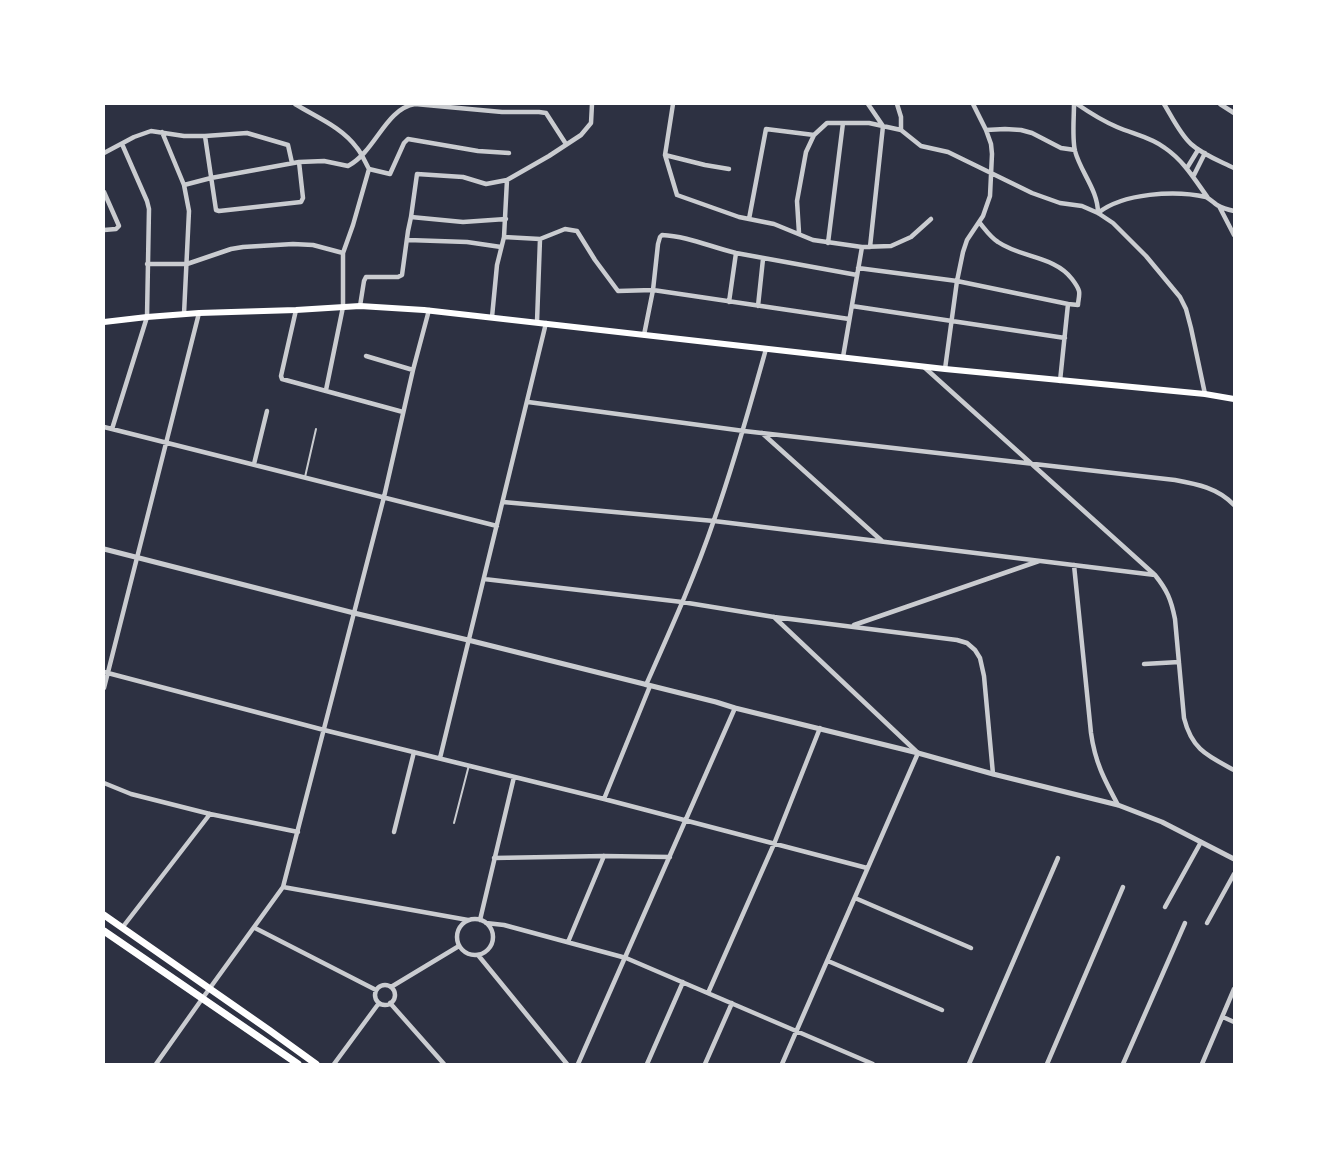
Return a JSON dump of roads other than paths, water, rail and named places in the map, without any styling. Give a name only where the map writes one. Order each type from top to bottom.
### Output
[{"type":"highway","points":[[104,915],[316,1065]]},
{"type":"highway","points":[[104,931],[298,1065]]},
{"type":"main road","points":[[104,322],[147,316],[360,306],[429,310],[945,369],[1205,394],[1234,399]]},
{"type":"street","points":[[295,104],[338,129],[357,148],[369,169],[343,253],[343,307],[326,390]]},
{"type":"street","points":[[184,185],[299,162],[324,161],[348,166],[362,157],[399,110],[416,104],[502,112],[546,113],[566,144]]},
{"type":"street","points":[[360,306],[366,277],[402,275],[417,174],[463,177],[486,184],[507,180],[581,135],[591,123],[592,104]]},
{"type":"street","points":[[673,104],[665,155],[677,195],[739,217],[774,224],[813,240],[862,248],[891,246],[911,237],[931,219]]},
{"type":"street","points":[[868,104],[883,126],[870,247]]},
{"type":"street","points":[[897,104],[901,117],[901,130]]},
{"type":"street","points":[[945,369],[963,252],[967,240],[986,209],[990,196],[992,154],[986,130],[973,104]]},
{"type":"street","points":[[1075,104],[1075,150],[1098,202],[1098,213]]},
{"type":"street","points":[[1075,104],[1116,127],[1159,143],[1187,168],[1208,198],[1219,206],[1234,211]]},
{"type":"street","points":[[1164,104],[1190,143],[1198,150],[1234,168]]},
{"type":"street","points":[[1220,104],[1234,113]]},
{"type":"street","points":[[799,233],[797,201],[807,152],[814,135],[828,123],[869,123],[901,130],[921,146],[948,152],[1032,193],[1098,213],[1113,224],[1146,256],[1180,297],[1191,328],[1205,394]]},
{"type":"street","points":[[828,243],[843,123]]},
{"type":"street","points":[[749,219],[766,129],[814,135]]},
{"type":"street","points":[[986,130],[1021,130],[1061,148],[1075,150]]},
{"type":"street","points":[[104,153],[151,131],[184,136],[243,132],[288,145],[292,163]]},
{"type":"street","points":[[162,132],[184,185],[189,211],[184,314]]},
{"type":"street","points":[[205,136],[216,210],[219,211],[300,203],[303,198],[299,162]]},
{"type":"street","points":[[369,169],[390,174],[408,139],[478,151],[509,153]]},
{"type":"street","points":[[112,429],[147,316],[149,208],[122,144]]},
{"type":"street","points":[[1187,168],[1198,150]]},
{"type":"street","points":[[1193,177],[1205,153]]},
{"type":"street","points":[[665,155],[729,169]]},
{"type":"street","points":[[492,317],[497,265],[506,219],[507,180]]},
{"type":"street","points":[[104,192],[119,226],[116,229],[104,230]]},
{"type":"street","points":[[1098,213],[1105,207],[1140,196],[1158,194],[1208,198]]},
{"type":"street","points":[[1219,206],[1234,234]]},
{"type":"street","points":[[411,217],[463,222],[506,219]]},
{"type":"street","points":[[858,268],[957,281],[1078,305],[1080,292],[1070,276],[1053,264],[998,243],[979,222]]},
{"type":"street","points":[[504,237],[540,239],[565,229],[577,231],[618,291],[653,290],[849,319]]},
{"type":"street","points":[[644,334],[653,290],[659,238],[662,235],[697,241],[763,259],[857,275]]},
{"type":"street","points":[[537,322],[540,239]]},
{"type":"street","points":[[408,240],[467,242],[501,248]]},
{"type":"street","points":[[147,264],[187,264],[243,247],[303,244],[343,253]]},
{"type":"street","points":[[843,357],[862,248]]},
{"type":"street","points":[[729,302],[736,253]]},
{"type":"street","points":[[758,306],[763,259]]},
{"type":"street","points":[[1060,381],[1068,304]]},
{"type":"street","points":[[852,306],[1065,338]]},
{"type":"street","points":[[296,310],[281,378],[403,412]]},
{"type":"street","points":[[156,1065],[284,887],[384,497],[429,310]]},
{"type":"street","points":[[104,687],[105,672],[200,313]]},
{"type":"street","points":[[440,758],[547,323]]},
{"type":"street","points":[[604,799],[714,521],[744,430],[766,349]]},
{"type":"street","points":[[366,356],[413,370]]},
{"type":"street","points":[[924,366],[1155,575],[1167,590],[1172,604],[1187,730],[1199,749],[1234,770]]},
{"type":"street","points":[[528,402],[1191,483],[1219,492],[1234,505]]},
{"type":"street","points":[[254,464],[267,411]]},
{"type":"street","points":[[104,427],[497,526]]},
{"type":"street","points":[[762,432],[882,541]]},
{"type":"street","points":[[503,502],[714,521],[1155,575]]},
{"type":"street","points":[[104,549],[354,614],[468,640],[1118,804],[1162,822],[1234,859]]},
{"type":"street","points":[[853,626],[1042,561]]},
{"type":"street","points":[[1074,565],[1094,754],[1102,775],[1118,804]]},
{"type":"street","points":[[484,579],[682,602],[967,643],[980,658],[984,676],[993,774]]},
{"type":"street","points":[[774,617],[918,753]]},
{"type":"street","points":[[1144,664],[1179,662]]},
{"type":"street","points":[[105,672],[867,868]]},
{"type":"street","points":[[578,1065],[735,708]]},
{"type":"street","points":[[708,993],[774,844],[820,728]]},
{"type":"street","points":[[394,832],[414,752]]},
{"type":"street","points":[[782,1065],[918,753]]},
{"type":"street","points":[[480,920],[514,777]]},
{"type":"street","points":[[104,783],[131,794],[210,814],[298,832]]},
{"type":"street","points":[[122,928],[210,814]]},
{"type":"street","points":[[1165,907],[1202,842]]},
{"type":"street","points":[[568,942],[604,856]]},
{"type":"street","points":[[494,858],[670,857]]},
{"type":"street","points":[[969,1065],[1058,858]]},
{"type":"street","points":[[1207,923],[1234,874]]},
{"type":"street","points":[[284,887],[468,920],[480,920],[626,958],[873,1065]]},
{"type":"street","points":[[1047,1065],[1123,887]]},
{"type":"street","points":[[855,898],[971,948]]},
{"type":"street","points":[[468,920],[459,928],[457,940],[459,946],[467,953],[478,955],[489,948],[492,941],[493,934],[486,923]]},
{"type":"street","points":[[1123,1065],[1185,923]]},
{"type":"street","points":[[255,928],[376,990]]},
{"type":"street","points":[[392,987],[395,997],[390,1003],[386,1005],[379,1002],[375,997],[376,990],[383,985],[392,987],[459,946]]},
{"type":"street","points":[[478,955],[567,1065]]},
{"type":"street","points":[[828,961],[942,1011]]},
{"type":"street","points":[[647,1065],[683,982]]},
{"type":"street","points":[[1203,1065],[1234,990]]},
{"type":"street","points":[[334,1065],[379,1002]]},
{"type":"street","points":[[390,1003],[444,1065]]},
{"type":"street","points":[[705,1065],[732,1003]]},
{"type":"street","points":[[1223,1017],[1234,1022]]},
{"type":"lane","points":[[305,477],[316,429]]},
{"type":"lane","points":[[454,824],[469,765]]}]
